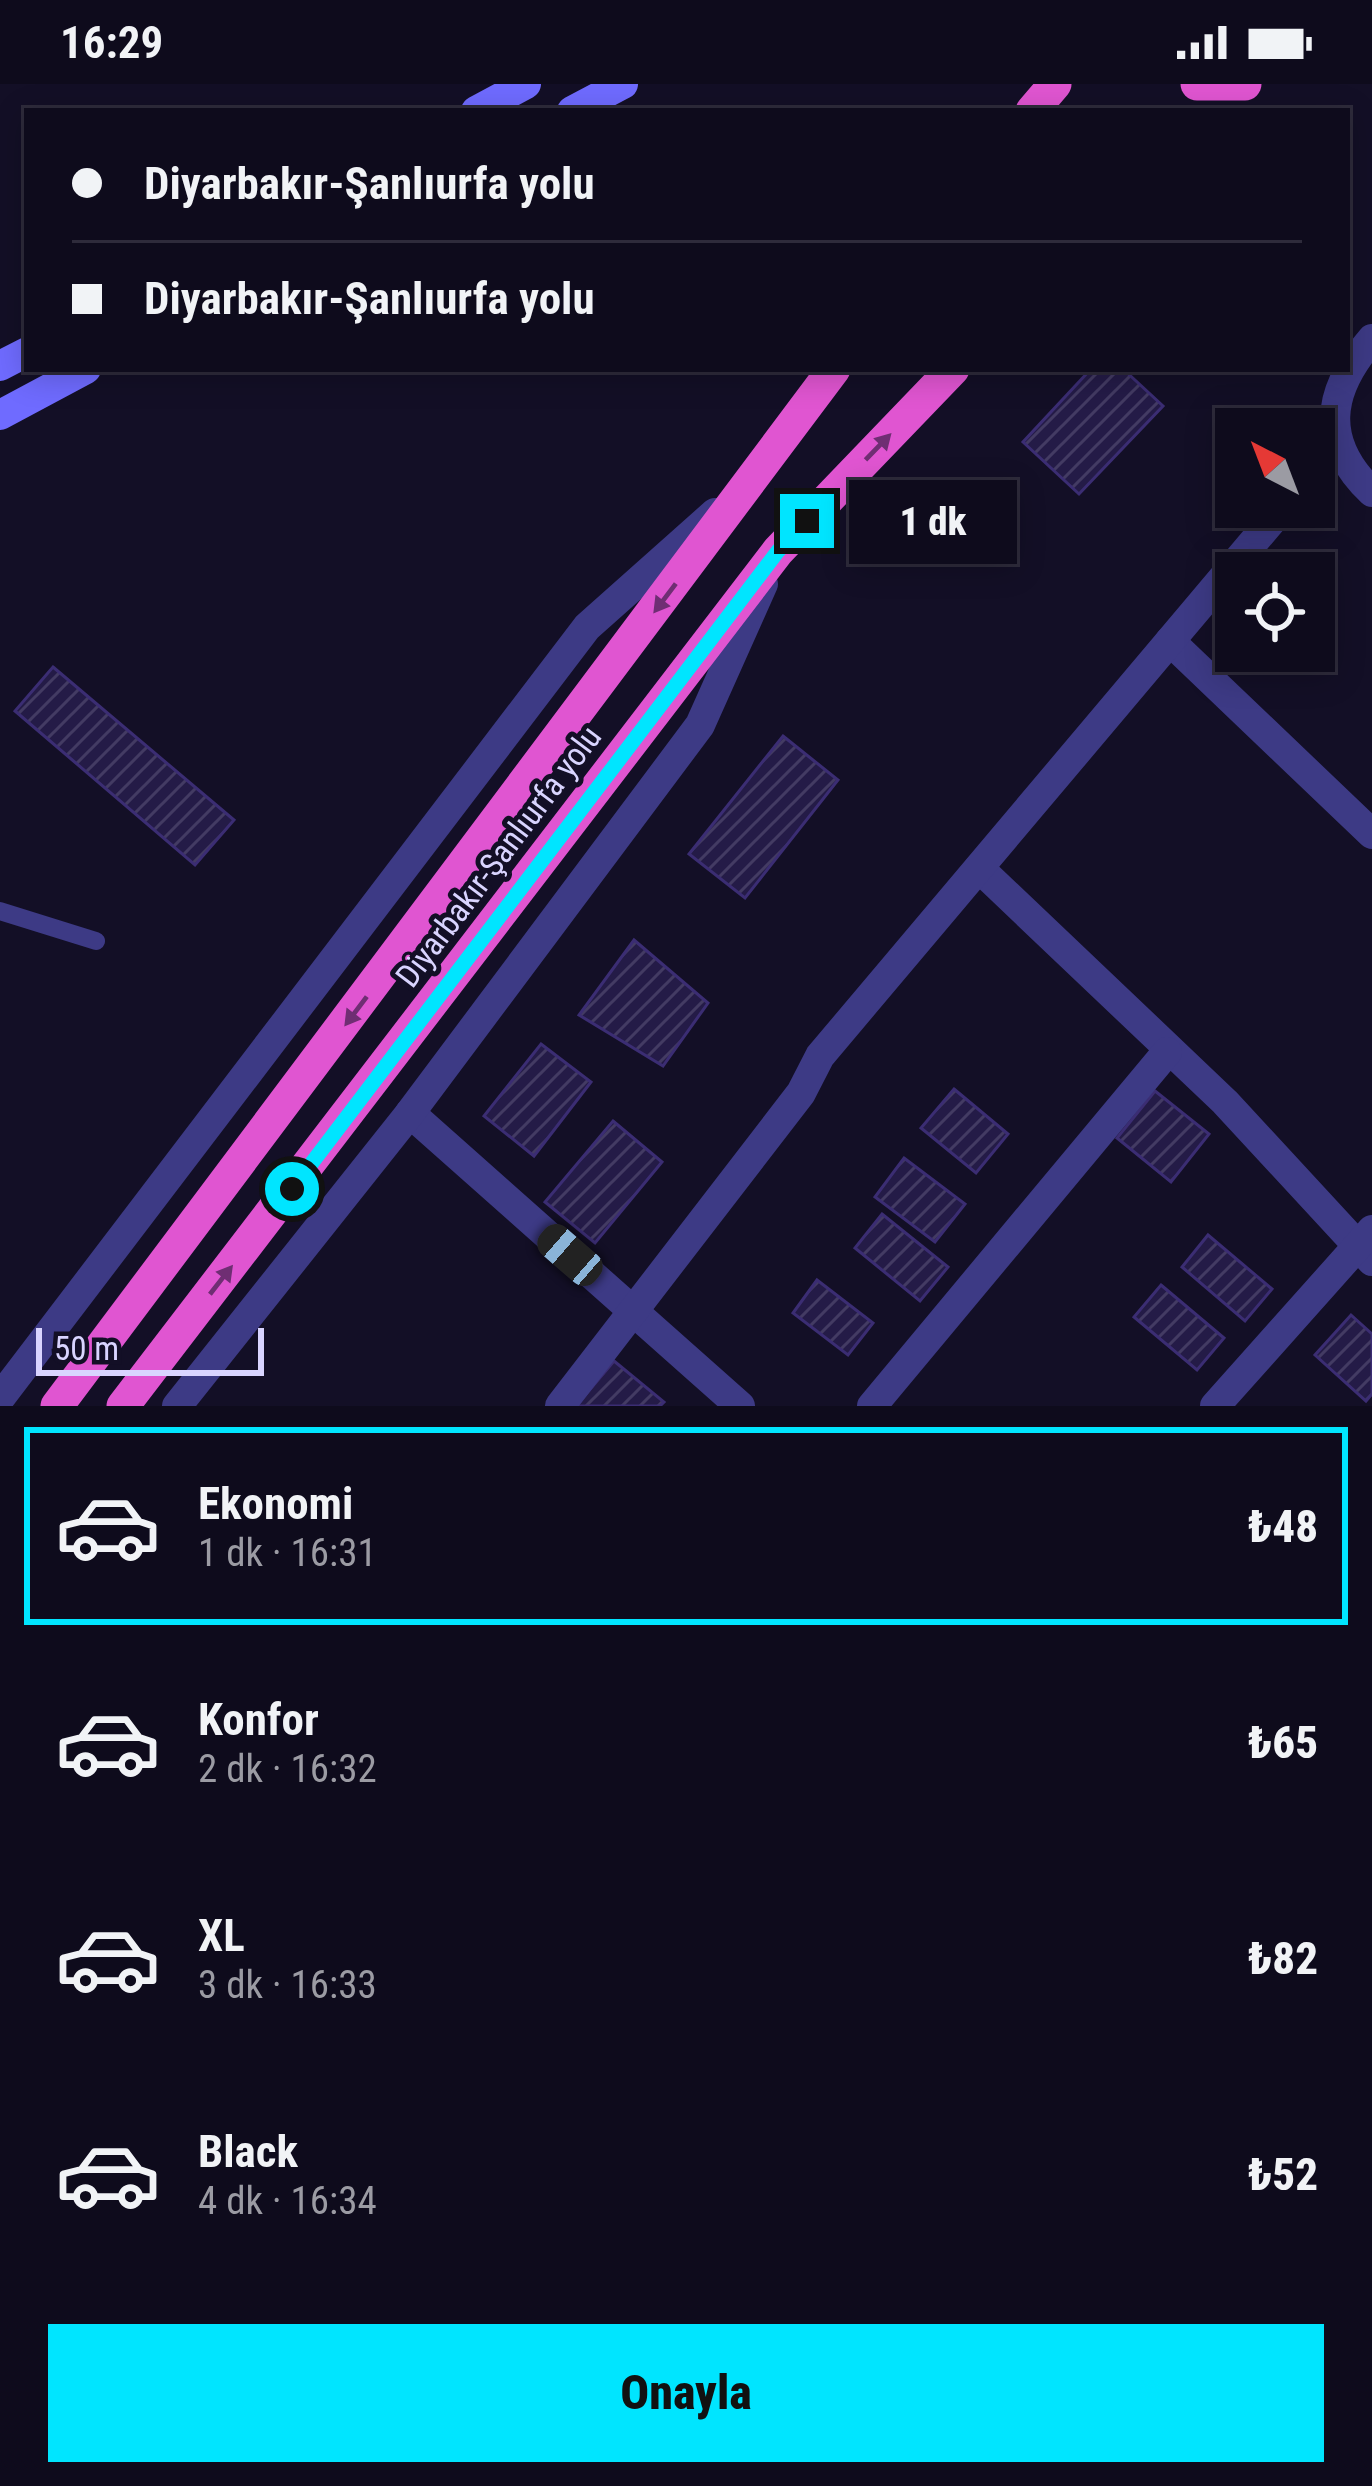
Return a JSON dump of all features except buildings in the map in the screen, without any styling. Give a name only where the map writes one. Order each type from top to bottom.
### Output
[{"type":"highway","points":[[1035,108],[1055,84]]},
{"type":"highway","name":"Diyarbakır-Şanlıurfa yolu","points":[[57,1406],[832,372]]},
{"type":"highway","name":"Diyarbakır-Şanlıurfa yolu","points":[[123,1406],[778,551],[950,372]]},
{"type":"main road","points":[[578,108],[623,84]]},
{"type":"main road","points":[[481,108],[519,86]]},
{"type":"main road","points":[[0,415],[80,372]]},
{"type":"street","points":[[1372,339],[1338,399],[1332,422],[1343,462],[1372,492]]},
{"type":"street","points":[[1335,446],[1338,443]]},
{"type":"street","points":[[0,1398],[587,627],[753,478]]},
{"type":"street","points":[[560,1406],[800,1093],[820,1056],[1265,528]]},
{"type":"street","points":[[177,1406],[410,1113],[700,725],[778,551]]},
{"type":"street","points":[[1170,641],[1372,834]]},
{"type":"street","points":[[979,868],[1167,1052],[1225,1102],[1367,1246],[1215,1406]]},
{"type":"street","points":[[872,1406],[1167,1052]]},
{"type":"street","points":[[410,1113],[740,1406]]},
{"type":"lane","points":[[0,911],[96,941]]},
{"type":"route","points":[[292,1189],[778,551],[807,521]]}]
